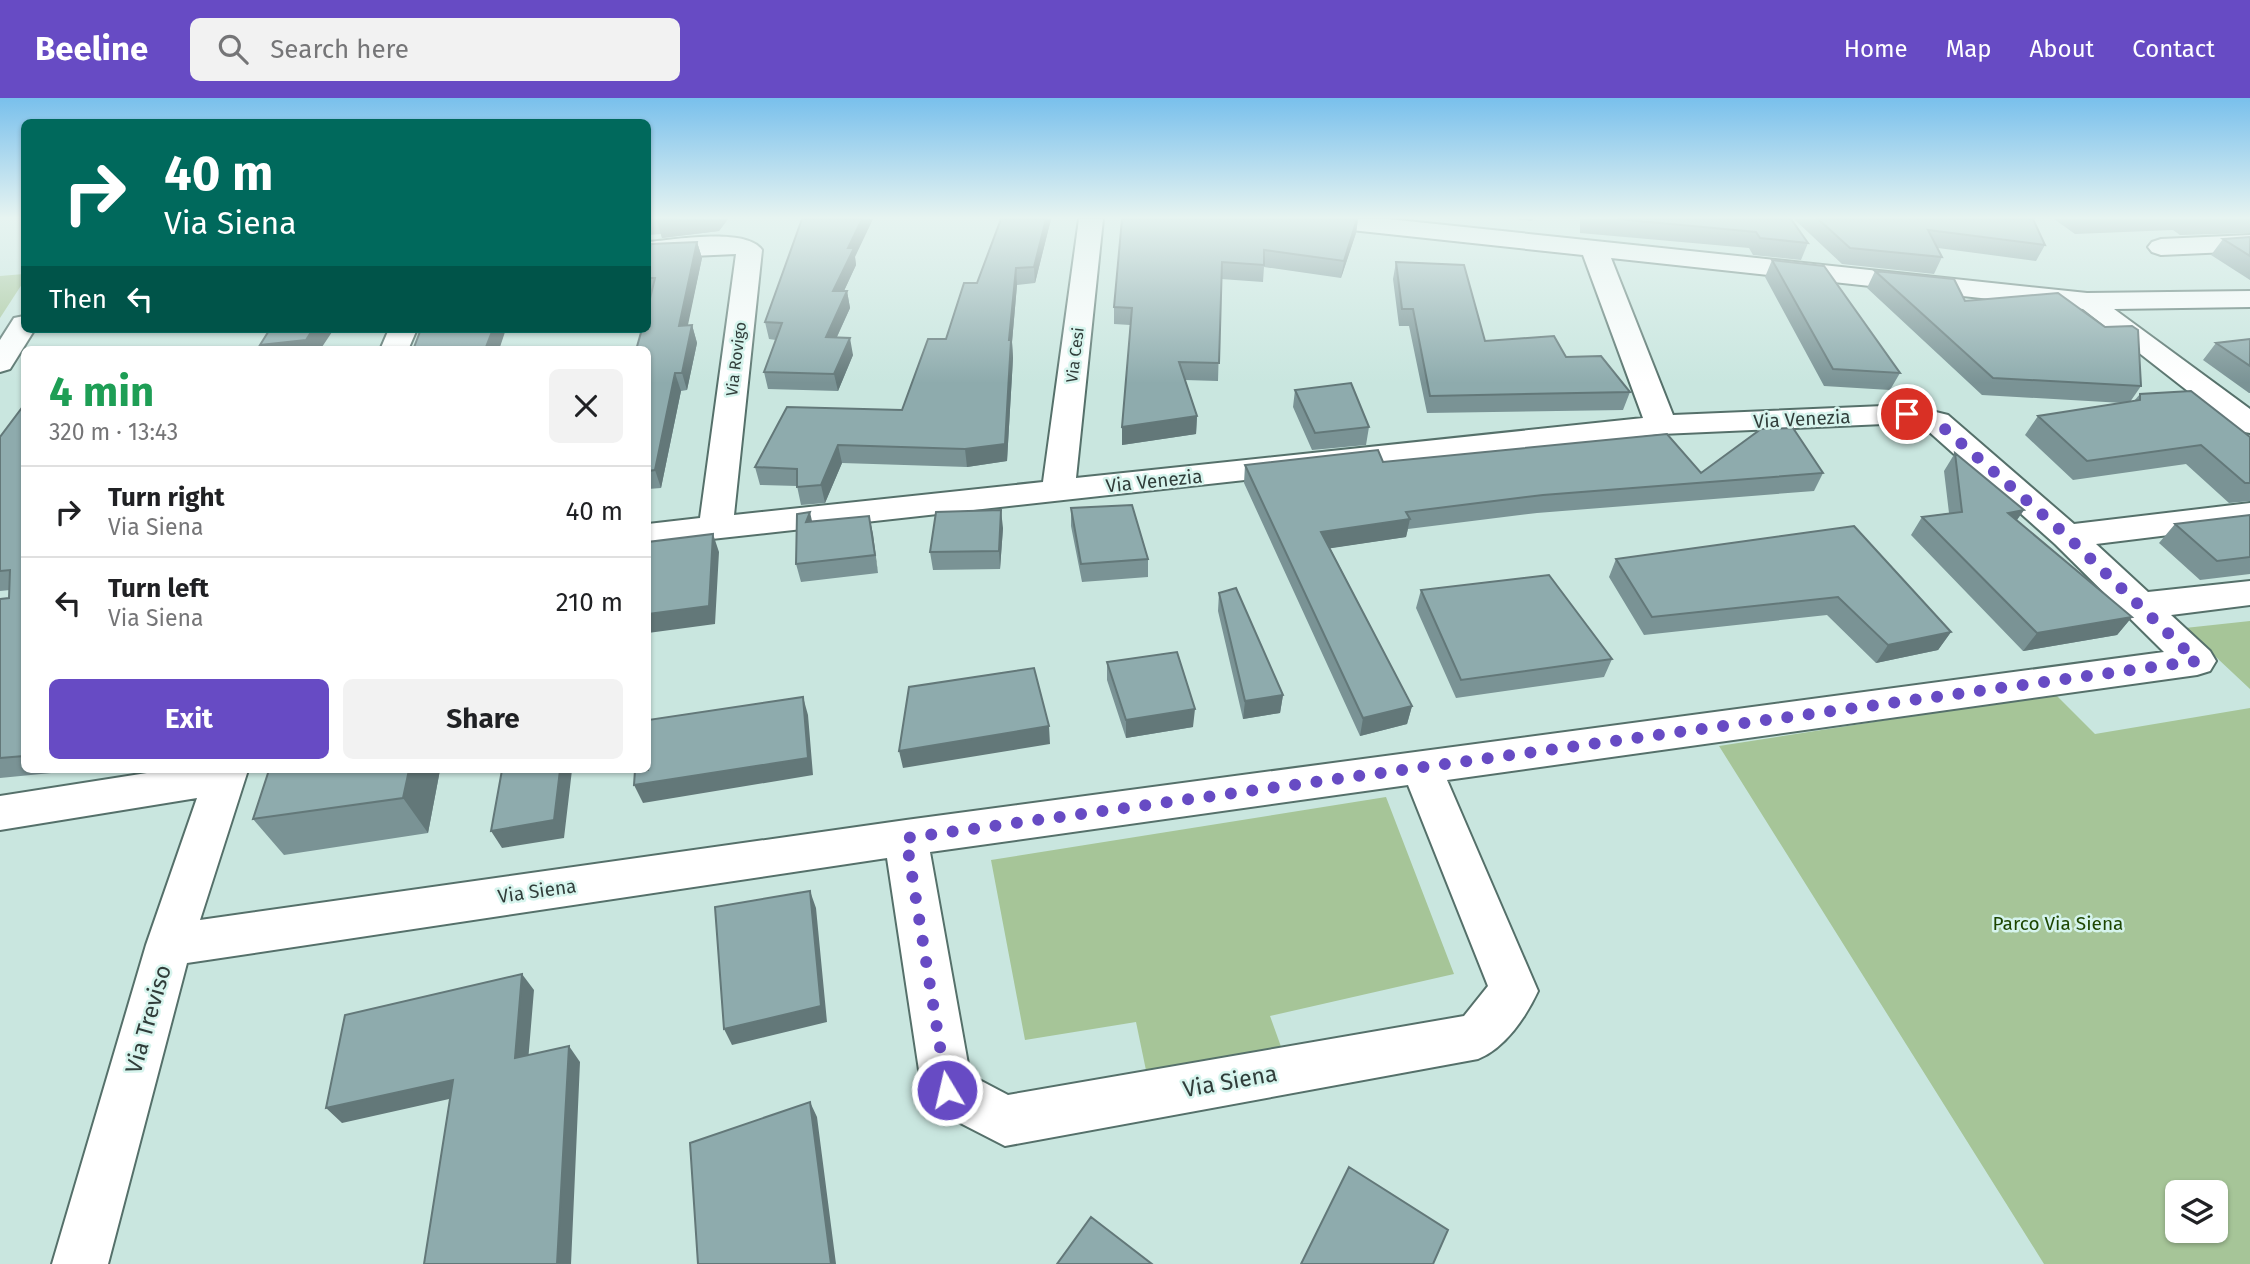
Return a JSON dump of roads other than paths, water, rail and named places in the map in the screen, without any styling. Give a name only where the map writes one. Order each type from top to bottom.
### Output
[{"type":"street","name":"Via Rovigo","points":[[716,528],[746,273]]},
{"type":"street","name":"Via Cesi","points":[[1058,491],[1084,273]]},
{"type":"street","points":[[1603,273],[1661,425]]},
{"type":"street","points":[[1825,273],[2087,301],[2250,299]]},
{"type":"street","points":[[2087,301],[2250,424]]},
{"type":"street","points":[[0,363],[21,329]]},
{"type":"street","name":"Via Venezia","points":[[651,536],[1661,425],[1907,414],[1937,422],[2104,572]]},
{"type":"street","points":[[2067,536],[2250,514]]},
{"type":"street","name":"Via Siena","points":[[169,945],[906,838],[2197,661],[2104,572]]},
{"type":"street","points":[[2138,606],[2250,593]]},
{"type":"street","name":"Via Siena","points":[[906,838],[947,1090],[1005,1121],[1478,1036],[1514,991],[1422,769]]},
{"type":"street","name":"Via Treviso","points":[[0,813],[226,774],[169,945],[80,1264]]},
{"type":"park label","name":"Parco Via Siena","points":[[2058,923]]}]
